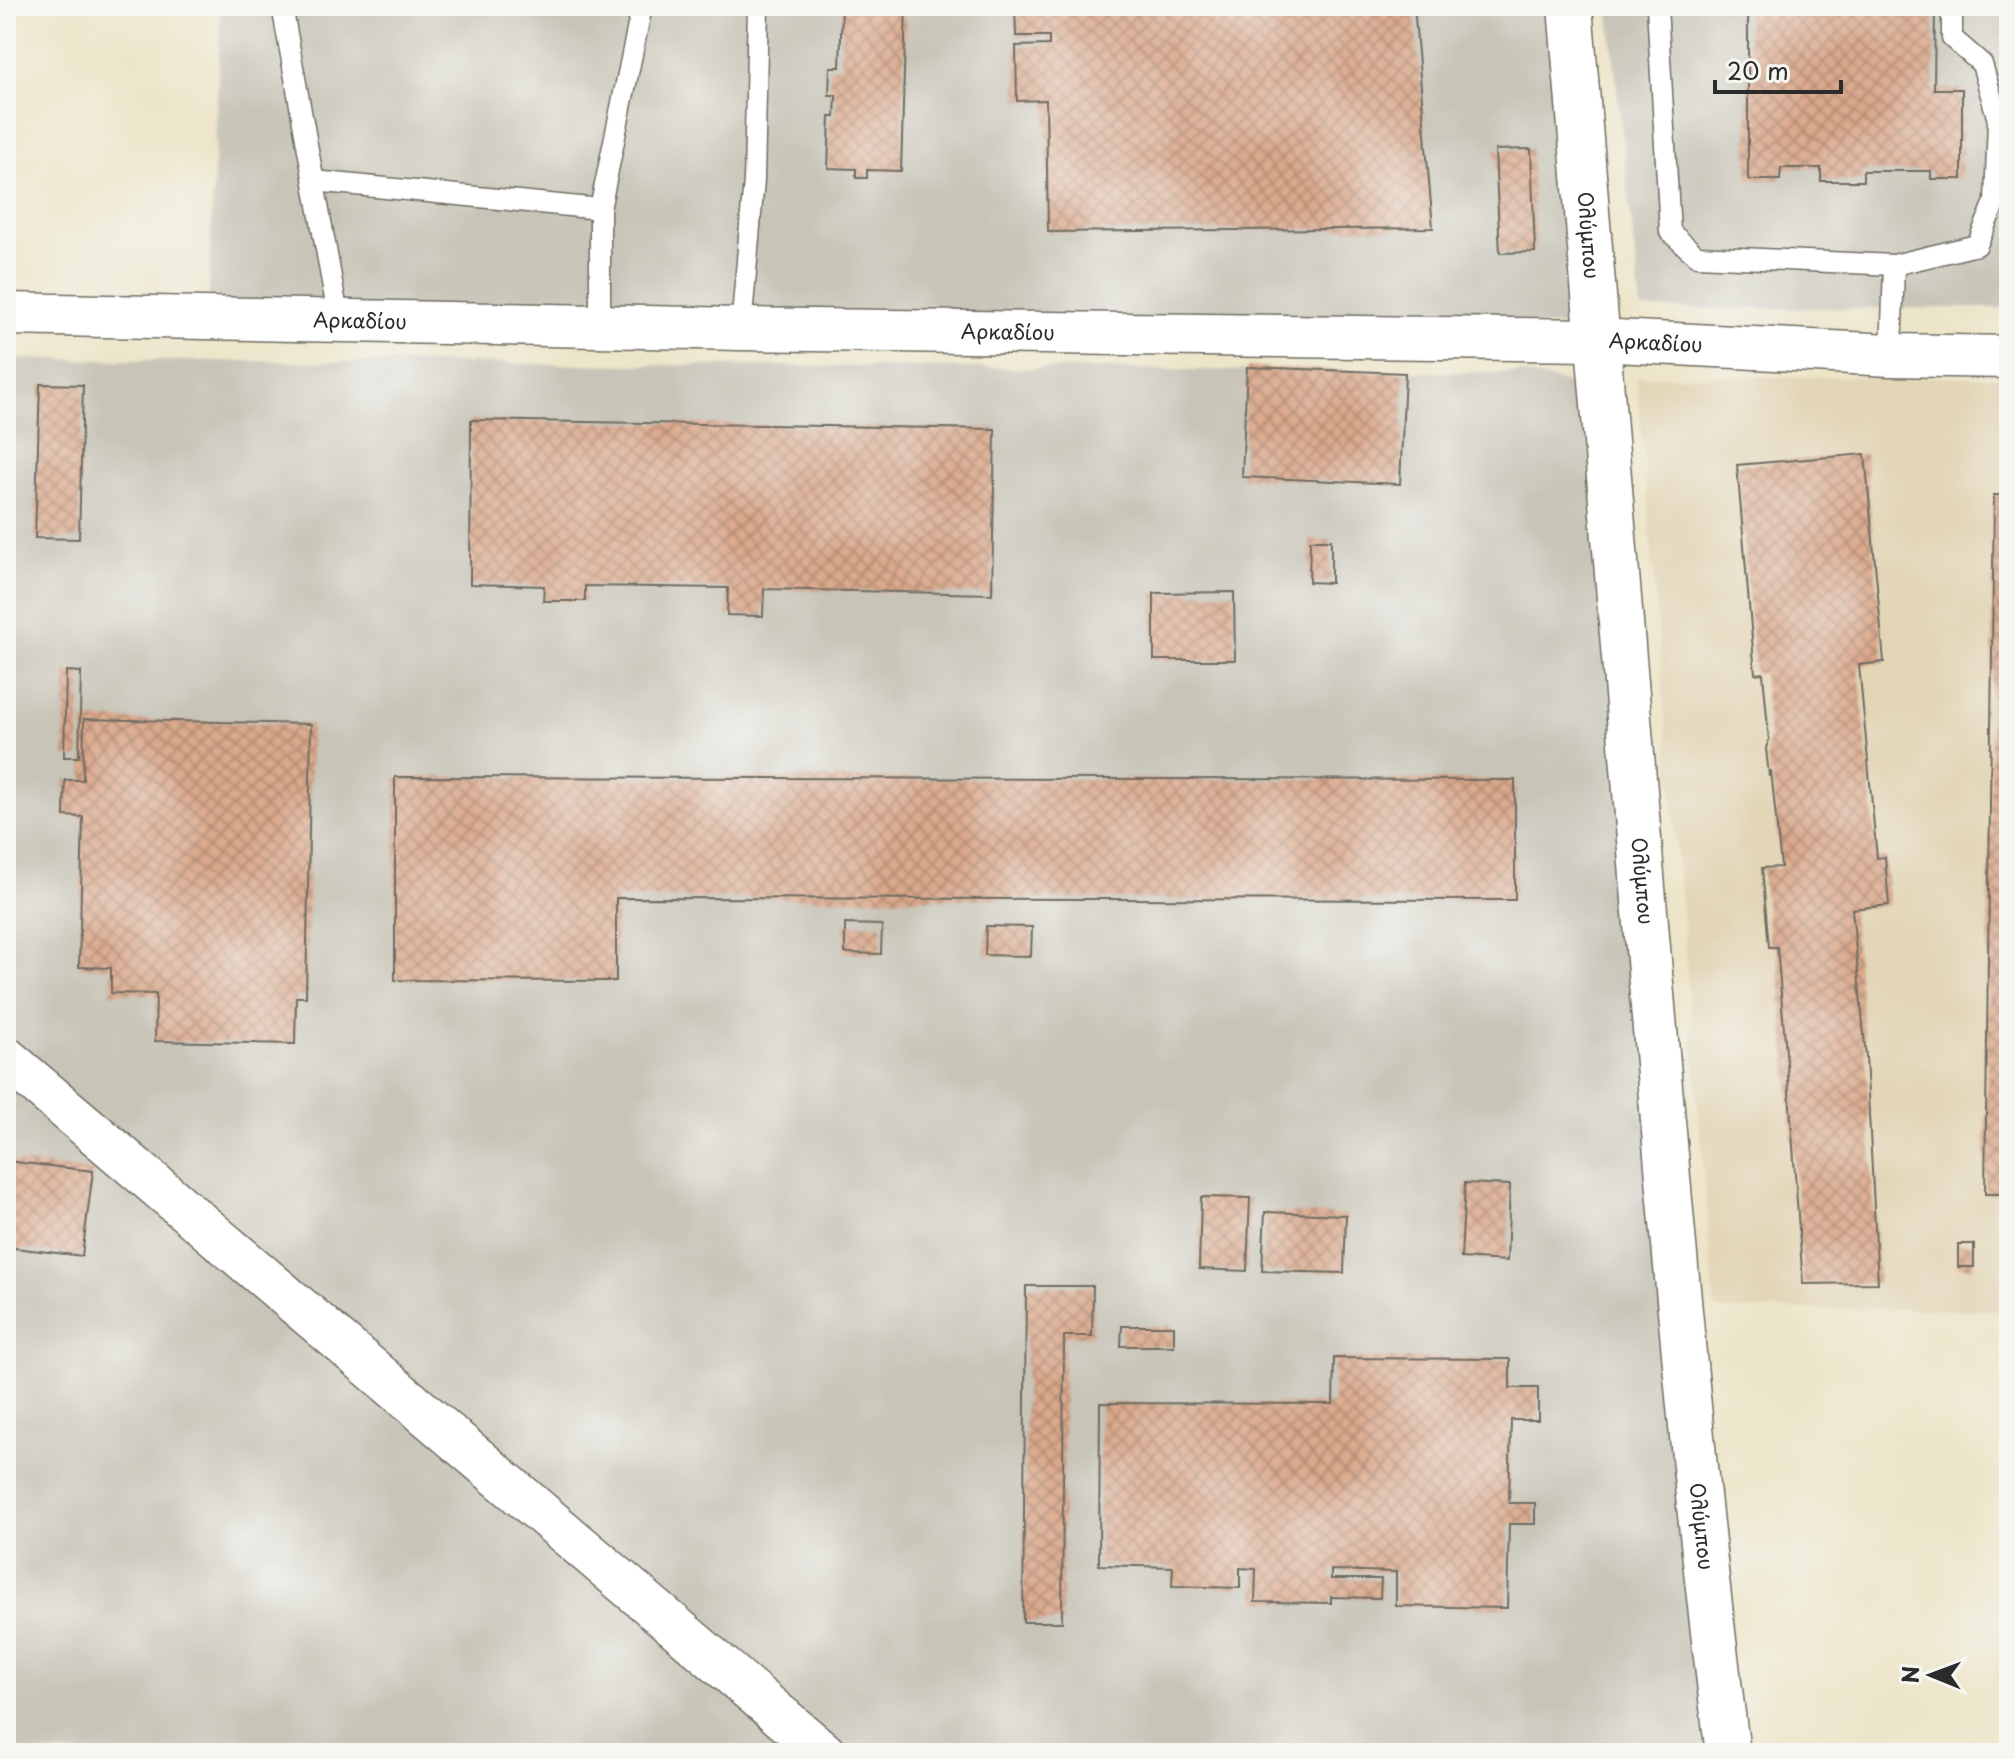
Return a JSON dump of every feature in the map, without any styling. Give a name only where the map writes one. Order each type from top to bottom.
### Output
[{"type":"main road","name":"Ολύμπου","points":[[1570,6],[1679,1304],[1728,1753]]},
{"type":"street","name":"Αρκαδίου","points":[[6,314],[741,329],[1596,340],[1891,355],[2009,357]]},
{"type":"street","points":[[6,1058],[824,1753]]},
{"type":"lane","points":[[282,6],[339,321]]},
{"type":"lane","points":[[600,326],[600,209],[642,6]]},
{"type":"lane","points":[[741,329],[754,180],[758,6]]},
{"type":"lane","points":[[1657,6],[1670,232],[1697,256],[1894,265],[1977,245],[1995,202],[1998,120],[1982,64],[1952,38],[1952,6]]},
{"type":"lane","points":[[314,181],[600,209]]},
{"type":"lane","points":[[1891,355],[1894,265]]},
{"type":"shaded area","points":[[221,6],[1552,6],[1577,315],[1564,326],[208,308]]},
{"type":"shaded area","points":[[1608,6],[2009,6],[2009,308],[1641,309]]},
{"type":"shaded area","points":[[6,359],[1521,373],[1572,384],[1586,396],[1714,1753],[6,1753]]},
{"type":"shaded area","points":[[1637,376],[2009,377],[2009,1311],[1715,1310]]},
{"type":"building","points":[[842,6],[906,6],[901,171],[867,170],[867,178],[856,178],[856,169],[828,168],[830,117],[835,117],[836,95],[829,95],[830,67],[840,67]]},
{"type":"building","points":[[1015,6],[1414,6],[1433,228],[1048,232],[1046,100],[1017,101],[1016,46],[1049,45],[1049,36],[1016,36]]},
{"type":"building","points":[[1748,6],[1935,6],[1934,89],[1962,89],[1962,179],[1931,179],[1931,171],[1863,171],[1863,181],[1821,181],[1821,168],[1781,168],[1780,180],[1748,180]]},
{"type":"building","points":[[1531,149],[1535,252],[1500,253],[1495,150]]},
{"type":"building","points":[[1247,367],[1405,373],[1400,484],[1242,477]]},
{"type":"building","points":[[40,384],[83,385],[79,539],[35,538]]},
{"type":"building","points":[[471,420],[995,429],[992,594],[764,589],[763,616],[727,615],[728,588],[585,586],[585,601],[543,601],[544,586],[470,584]]},
{"type":"building","points":[[1865,454],[1884,662],[1859,665],[1877,858],[1885,857],[1889,905],[1852,909],[1866,1057],[1878,1283],[1803,1284],[1777,947],[1769,947],[1762,868],[1781,867],[1766,748],[1769,740],[1763,673],[1755,674],[1737,465]]},
{"type":"building","points":[[1994,495],[2009,495],[2009,1194],[1985,1194]]},
{"type":"building","points":[[1310,540],[1331,540],[1331,583],[1309,582]]},
{"type":"building","points":[[1234,592],[1235,660],[1154,660],[1154,593]]},
{"type":"building","points":[[66,671],[81,672],[79,757],[64,757]]},
{"type":"building","points":[[84,719],[311,724],[306,997],[296,997],[295,1044],[155,1041],[156,994],[111,993],[111,968],[79,967],[83,817],[64,816],[65,780],[83,780]]},
{"type":"building","points":[[395,777],[1515,780],[1515,900],[616,898],[616,981],[395,980]]},
{"type":"building","points":[[845,924],[882,925],[881,954],[845,953]]},
{"type":"building","points":[[986,926],[1032,927],[1031,956],[985,955]]},
{"type":"building","points":[[6,1161],[93,1171],[82,1256],[6,1247]]},
{"type":"building","points":[[1465,1183],[1510,1185],[1507,1261],[1461,1258]]},
{"type":"building","points":[[1201,1197],[1250,1198],[1247,1271],[1199,1269]]},
{"type":"building","points":[[1265,1212],[1346,1215],[1344,1273],[1262,1271]]},
{"type":"building","points":[[1958,1244],[1974,1244],[1974,1267],[1958,1267]]},
{"type":"building","points":[[1026,1286],[1093,1286],[1092,1336],[1064,1336],[1062,1622],[1023,1622]]},
{"type":"building","points":[[1122,1326],[1174,1326],[1174,1346],[1121,1346]]},
{"type":"building","points":[[1334,1358],[1510,1359],[1510,1388],[1538,1388],[1538,1420],[1511,1420],[1509,1503],[1535,1503],[1535,1524],[1509,1524],[1507,1608],[1396,1606],[1396,1572],[1331,1570],[1331,1579],[1381,1579],[1380,1598],[1331,1597],[1331,1603],[1255,1602],[1256,1569],[1240,1568],[1240,1588],[1172,1586],[1173,1567],[1099,1565],[1100,1403],[1333,1404]]}]
